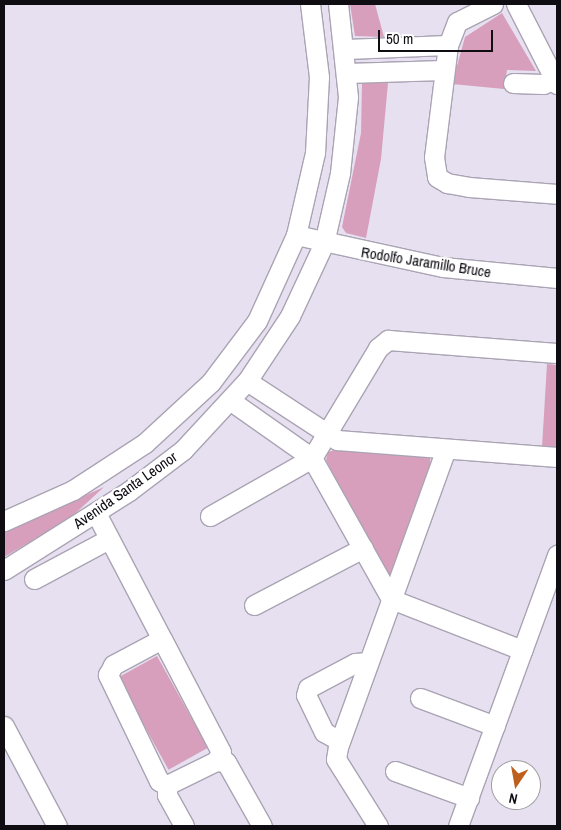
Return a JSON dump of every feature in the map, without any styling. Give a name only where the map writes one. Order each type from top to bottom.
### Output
[{"type":"street","name":"Avenida Santa Leonor","points":[[4,521],[98,476],[190,404],[228,363],[257,320],[296,236],[318,128],[317,51],[310,4]]},
{"type":"street","name":"Avenida Santa Leonor","points":[[4,570],[96,513],[157,471],[231,401],[247,381],[290,316],[324,243],[344,147],[346,49],[338,4]]},
{"type":"street","points":[[493,4],[457,22],[448,45],[443,70],[434,157],[438,177],[462,186],[557,194]]},
{"type":"street","points":[[513,83],[543,84],[556,82],[516,4]]},
{"type":"street","points":[[346,49],[448,45]]},
{"type":"street","points":[[347,73],[443,70]]},
{"type":"street","name":"Rodolfo Jaramillo Bruce","points":[[296,236],[443,267],[557,278]]},
{"type":"street","points":[[210,516],[312,458],[328,436],[378,348],[388,340],[557,353]]},
{"type":"street","points":[[247,381],[328,436],[446,450],[557,457]]},
{"type":"street","points":[[231,401],[312,458],[391,600],[522,650]]},
{"type":"street","points":[[378,826],[336,759],[340,741],[368,662],[446,450]]},
{"type":"street","points":[[96,513],[221,752],[216,761]]},
{"type":"street","points":[[34,579],[109,539]]},
{"type":"street","points":[[254,605],[363,548]]},
{"type":"street","points":[[458,826],[557,555]]},
{"type":"street","points":[[162,639],[113,665],[108,675],[159,781],[167,785]]},
{"type":"street","points":[[340,741],[324,732],[306,695],[308,688],[355,663],[368,662]]},
{"type":"street","points":[[420,698],[495,726]]},
{"type":"street","points":[[4,726],[57,826]]},
{"type":"street","points":[[167,785],[216,761],[226,762],[262,826]]},
{"type":"street","points":[[395,771],[469,798]]},
{"type":"street","points":[[167,785],[167,795],[184,826]]},
{"type":"shaded area","points":[[350,4],[375,4],[384,37],[355,36]]},
{"type":"shaded area","points":[[502,13],[536,71],[507,70],[504,89],[452,84],[465,37]]},
{"type":"shaded area","points":[[362,81],[388,83],[381,159],[366,238],[346,233],[342,227],[361,133]]},
{"type":"shaded area","points":[[547,364],[557,365],[557,448],[542,447]]},
{"type":"shaded area","points":[[339,449],[430,458],[431,467],[390,575],[385,576],[326,460],[328,452]]},
{"type":"shaded area","points":[[104,487],[68,520],[4,557],[4,532]]},
{"type":"shaded area","points":[[157,656],[208,748],[169,770],[118,678]]}]
